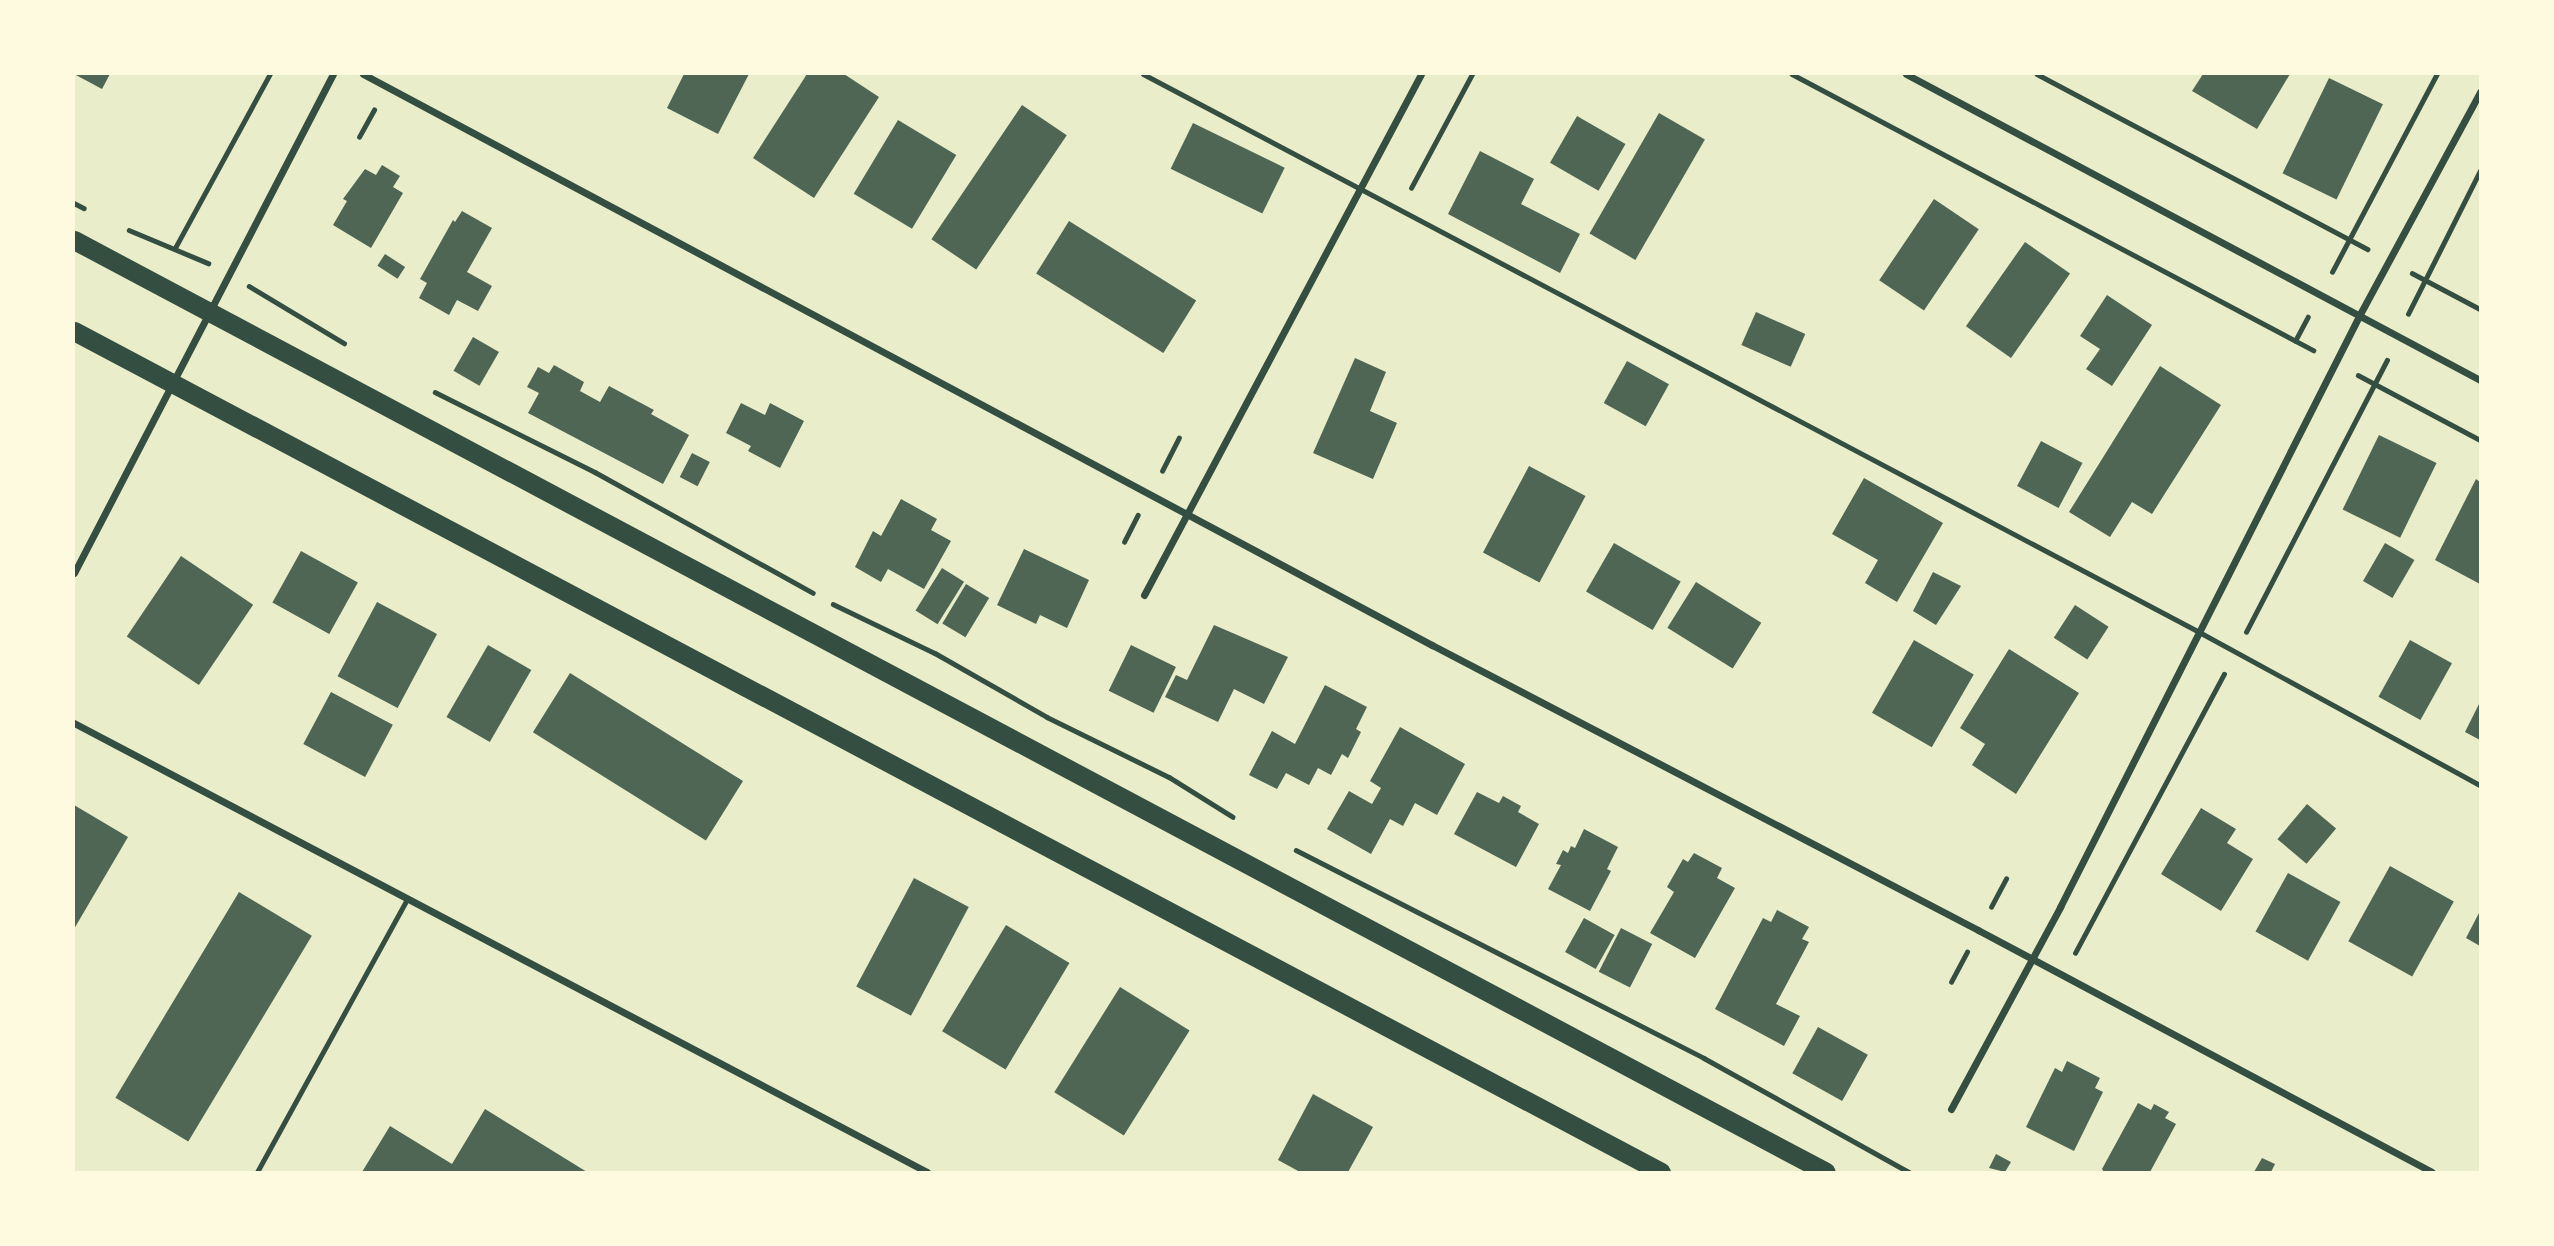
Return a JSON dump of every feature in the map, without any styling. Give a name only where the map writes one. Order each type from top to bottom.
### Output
[{"type":"highway","points":[[74,240],[1826,1172]]},
{"type":"highway","points":[[74,331],[1661,1172]]},
{"type":"street","points":[[74,573],[333,74]]},
{"type":"street","points":[[363,74],[1444,652],[2063,975],[2432,1172]]},
{"type":"street","points":[[1144,595],[1421,74]]},
{"type":"street","points":[[1906,74],[2480,380]]},
{"type":"street","points":[[1951,1109],[2032,959],[2359,316],[2480,92]]},
{"type":"street","points":[[74,723],[927,1172]]},
{"type":"lane","points":[[1143,74],[2199,632],[2480,785]]},
{"type":"lane","points":[[257,1172],[407,899]]},
{"type":"path","points":[[175,248],[270,74]]},
{"type":"path","points":[[1400,210],[1472,74]]},
{"type":"path","points":[[1792,74],[2480,440]]},
{"type":"path","points":[[2037,74],[2348,238]]},
{"type":"path","points":[[2295,341],[2437,74]]},
{"type":"path","points":[[2480,171],[2424,279],[2480,309]]},
{"type":"path","points":[[74,203],[95,213]]},
{"type":"path","points":[[127,229],[196,256]]},
{"type":"path","points":[[258,291],[349,347]]},
{"type":"path","points":[[2063,975],[2376,385]]},
{"type":"path","points":[[429,390],[595,472],[821,597]]},
{"type":"path","points":[[832,603],[934,653],[1047,717],[1170,777],[1238,820]]},
{"type":"path","points":[[1286,845],[1704,1058],[1909,1172]]},
{"type":"building","points":[[74,74],[110,74],[102,89]]},
{"type":"building","points":[[684,74],[749,74],[718,134],[667,108]]},
{"type":"building","points":[[807,74],[844,74],[879,97],[814,198],[753,158]]},
{"type":"building","points":[[2203,74],[2290,74],[2257,129],[2192,91]]},
{"type":"building","points":[[2329,78],[2383,104],[2336,200],[2283,173]]},
{"type":"building","points":[[1022,105],[1067,135],[976,270],[931,239]]},
{"type":"building","points":[[1659,113],[1705,140],[1635,260],[1590,233]]},
{"type":"building","points":[[1577,116],[1625,144],[1598,191],[1550,163]]},
{"type":"building","points":[[898,120],[956,155],[912,229],[854,194]]},
{"type":"building","points":[[1193,123],[1285,168],[1262,214],[1171,169]]},
{"type":"building","points":[[1480,151],[1534,179],[1521,204],[1580,234],[1560,273],[1448,214]]},
{"type":"building","points":[[382,165],[400,176],[393,187],[403,193],[371,248],[333,225],[347,201],[343,199],[365,169],[376,175]]},
{"type":"building","points":[[1934,199],[1979,229],[1924,310],[1879,280]]},
{"type":"building","points":[[462,211],[492,228],[467,272],[492,286],[478,311],[457,300],[449,315],[419,298],[427,283],[420,279],[453,220],[455,222]]},
{"type":"building","points":[[1069,221],[1196,300],[1163,353],[1036,274]]},
{"type":"building","points":[[2025,242],[2070,274],[2011,358],[1966,326]]},
{"type":"building","points":[[385,254],[405,267],[398,279],[377,266]]},
{"type":"building","points":[[2107,295],[2152,325],[2112,386],[2086,369],[2100,349],[2080,336]]},
{"type":"building","points":[[1756,312],[1805,334],[1791,367],[1741,345]]},
{"type":"building","points":[[473,337],[499,352],[479,386],[454,371]]},
{"type":"building","points":[[1355,358],[1386,372],[1370,411],[1397,423],[1373,479],[1313,453]]},
{"type":"building","points":[[1627,361],[1669,384],[1646,426],[1604,403]]},
{"type":"building","points":[[554,365],[584,382],[580,391],[600,402],[609,386],[654,410],[651,414],[689,435],[663,484],[528,413],[539,393],[527,387],[538,367],[549,373]]},
{"type":"building","points":[[2160,366],[2221,405],[2152,514],[2132,502],[2110,537],[2069,512]]},
{"type":"building","points":[[741,403],[765,415],[770,403],[804,421],[780,468],[748,451],[751,446],[726,433]]},
{"type":"building","points":[[2379,435],[2437,463],[2400,538],[2343,510]]},
{"type":"building","points":[[2041,441],[2082,463],[2059,508],[2017,486]]},
{"type":"building","points":[[692,453],[710,462],[698,486],[680,477]]},
{"type":"building","points":[[1529,466],[1586,496],[1540,583],[1483,553]]},
{"type":"building","points":[[1864,478],[1943,523],[1897,602],[1865,583],[1878,560],[1832,534]]},
{"type":"building","points":[[2476,479],[2480,482],[2480,584],[2435,560]]},
{"type":"building","points":[[901,499],[937,519],[931,530],[951,541],[924,589],[888,569],[881,582],[855,567],[873,531],[881,536]]},
{"type":"building","points":[[1614,543],[1681,582],[1653,630],[1586,591]]},
{"type":"building","points":[[2385,543],[2414,560],[2392,598],[2363,581]]},
{"type":"building","points":[[1024,549],[1089,580],[1067,628],[1040,615],[1036,624],[997,605]]},
{"type":"building","points":[[301,551],[358,583],[329,634],[272,603]]},
{"type":"building","points":[[181,556],[253,605],[199,685],[127,636]]},
{"type":"building","points":[[942,568],[964,582],[938,624],[916,610]]},
{"type":"building","points":[[1933,572],[1961,586],[1936,625],[1913,611]]},
{"type":"building","points":[[1696,582],[1761,623],[1733,669],[1667,628]]},
{"type":"building","points":[[966,584],[989,598],[965,637],[942,623]]},
{"type":"building","points":[[377,602],[437,634],[398,708],[338,676]]},
{"type":"building","points":[[2075,605],[2109,627],[2087,659],[2054,638]]},
{"type":"building","points":[[1214,625],[1288,657],[1264,704],[1234,689],[1218,722],[1165,697],[1176,675],[1187,680]]},
{"type":"building","points":[[1914,640],[1974,674],[1932,747],[1872,713]]},
{"type":"building","points":[[2410,640],[2452,663],[2420,720],[2378,697]]},
{"type":"building","points":[[488,645],[531,670],[490,742],[446,717]]},
{"type":"building","points":[[1131,645],[1176,667],[1154,713],[1109,691]]},
{"type":"building","points":[[2009,649],[2079,693],[2016,794],[1972,765],[1985,744],[1960,728]]},
{"type":"building","points":[[570,673],[743,781],[706,840],[533,732]]},
{"type":"building","points":[[1325,685],[1367,707],[1356,729],[1361,732],[1348,758],[1342,754],[1331,775],[1318,768],[1309,785],[1286,773],[1277,789],[1249,775],[1272,731],[1295,744]]},
{"type":"building","points":[[331,692],[393,725],[365,777],[303,744]]},
{"type":"building","points":[[2480,702],[2480,740],[2465,732]]},
{"type":"building","points":[[1400,727],[1465,764],[1437,815],[1415,803],[1403,826],[1390,819],[1371,854],[1327,829],[1349,791],[1372,804],[1381,788],[1370,781]]},
{"type":"building","points":[[1477,792],[1499,803],[1503,796],[1521,806],[1518,812],[1539,824],[1516,867],[1454,834]]},
{"type":"building","points":[[2307,804],[2336,828],[2307,864],[2277,839]]},
{"type":"building","points":[[74,805],[128,837],[74,929]]},
{"type":"building","points":[[2201,808],[2236,829],[2227,843],[2253,859],[2221,911],[2161,874]]},
{"type":"building","points":[[1584,829],[1618,847],[1607,869],[1611,871],[1590,911],[1548,889],[1561,865],[1556,864],[1563,850],[1568,853],[1571,846],[1575,848]]},
{"type":"building","points":[[1694,853],[1722,868],[1717,878],[1735,888],[1695,958],[1650,933],[1674,892],[1667,887],[1683,859],[1688,862]]},
{"type":"building","points":[[2390,866],[2454,901],[2412,977],[2348,941]]},
{"type":"building","points":[[2288,873],[2340,902],[2308,961],[2256,932]]},
{"type":"building","points":[[914,878],[969,907],[911,1016],[856,987]]},
{"type":"building","points":[[239,892],[312,936],[188,1141],[115,1098]]},
{"type":"building","points":[[1777,910],[1809,927],[1802,939],[1809,942],[1776,1004],[1800,1016],[1784,1046],[1715,1009],[1763,918],[1771,922]]},
{"type":"building","points":[[2480,911],[2480,946],[2466,938]]},
{"type":"building","points":[[1584,918],[1615,935],[1596,969],[1565,952]]},
{"type":"building","points":[[1006,925],[1069,963],[1006,1069],[942,1031]]},
{"type":"building","points":[[1621,928],[1652,944],[1630,988],[1599,972]]},
{"type":"building","points":[[1120,987],[1190,1030],[1124,1136],[1054,1092]]},
{"type":"building","points":[[1818,1027],[1868,1055],[1842,1101],[1792,1073]]},
{"type":"building","points":[[2067,1061],[2100,1078],[2095,1088],[2103,1092],[2074,1151],[2026,1127],[2055,1068],[2062,1072]]},
{"type":"building","points":[[1313,1094],[1373,1127],[1348,1172],[1300,1172],[1278,1160]]},
{"type":"building","points":[[2138,1103],[2151,1110],[2154,1104],[2169,1112],[2165,1118],[2176,1124],[2150,1172],[2104,1172],[2102,1169]]},
{"type":"building","points":[[485,1109],[587,1172],[362,1172],[390,1126],[452,1164]]},
{"type":"building","points":[[1996,1154],[2011,1162],[2005,1172],[1989,1168]]},
{"type":"building","points":[[2262,1158],[2275,1164],[2271,1172],[2254,1172]]}]
